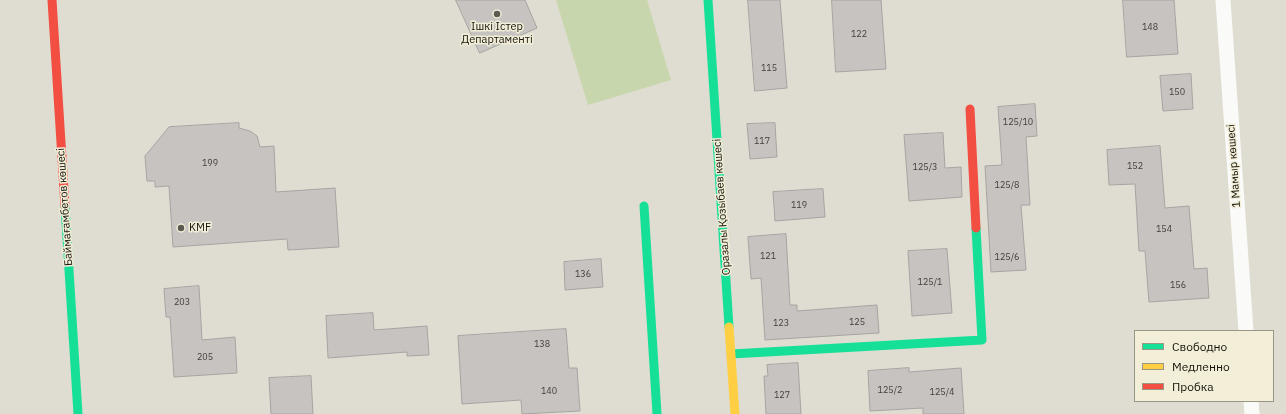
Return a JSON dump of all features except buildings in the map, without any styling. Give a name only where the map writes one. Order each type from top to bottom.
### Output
[{"type":"street","name":"Баймағамбетов көшесі","points":[[52,0],[78,414]]},
{"type":"street","name":"Оразалы Қозыбаев көшесі","points":[[708,0],[735,414]]},
{"type":"street","points":[[731,354],[982,340],[970,109]]},
{"type":"street","points":[[644,206],[657,414]]},
{"type":"lane","name":"1 Мамыр көшесі","points":[[1223,0],[1246,330]]},
{"type":"lane","points":[[1251,402],[1252,414]]},
{"type":"green space","points":[[556,0],[647,0],[671,80],[588,105]]},
{"type":"traffic: fast","points":[[708,0],[729,327]]},
{"type":"traffic: fast","points":[[65,206],[78,414]]},
{"type":"traffic: fast","points":[[644,206],[657,414]]},
{"type":"traffic: fast","points":[[731,354],[982,340],[976,228]]},
{"type":"traffic: slow","points":[[729,327],[735,414]]},
{"type":"traffic: jam","points":[[52,0],[65,206]]},
{"type":"traffic: jam","points":[[970,109],[976,228]]},
{"type":"place","name":"Ішкі Істер Департаменті","points":[[497,14]]},
{"type":"place","name":"KMF","points":[[181,228]]}]
